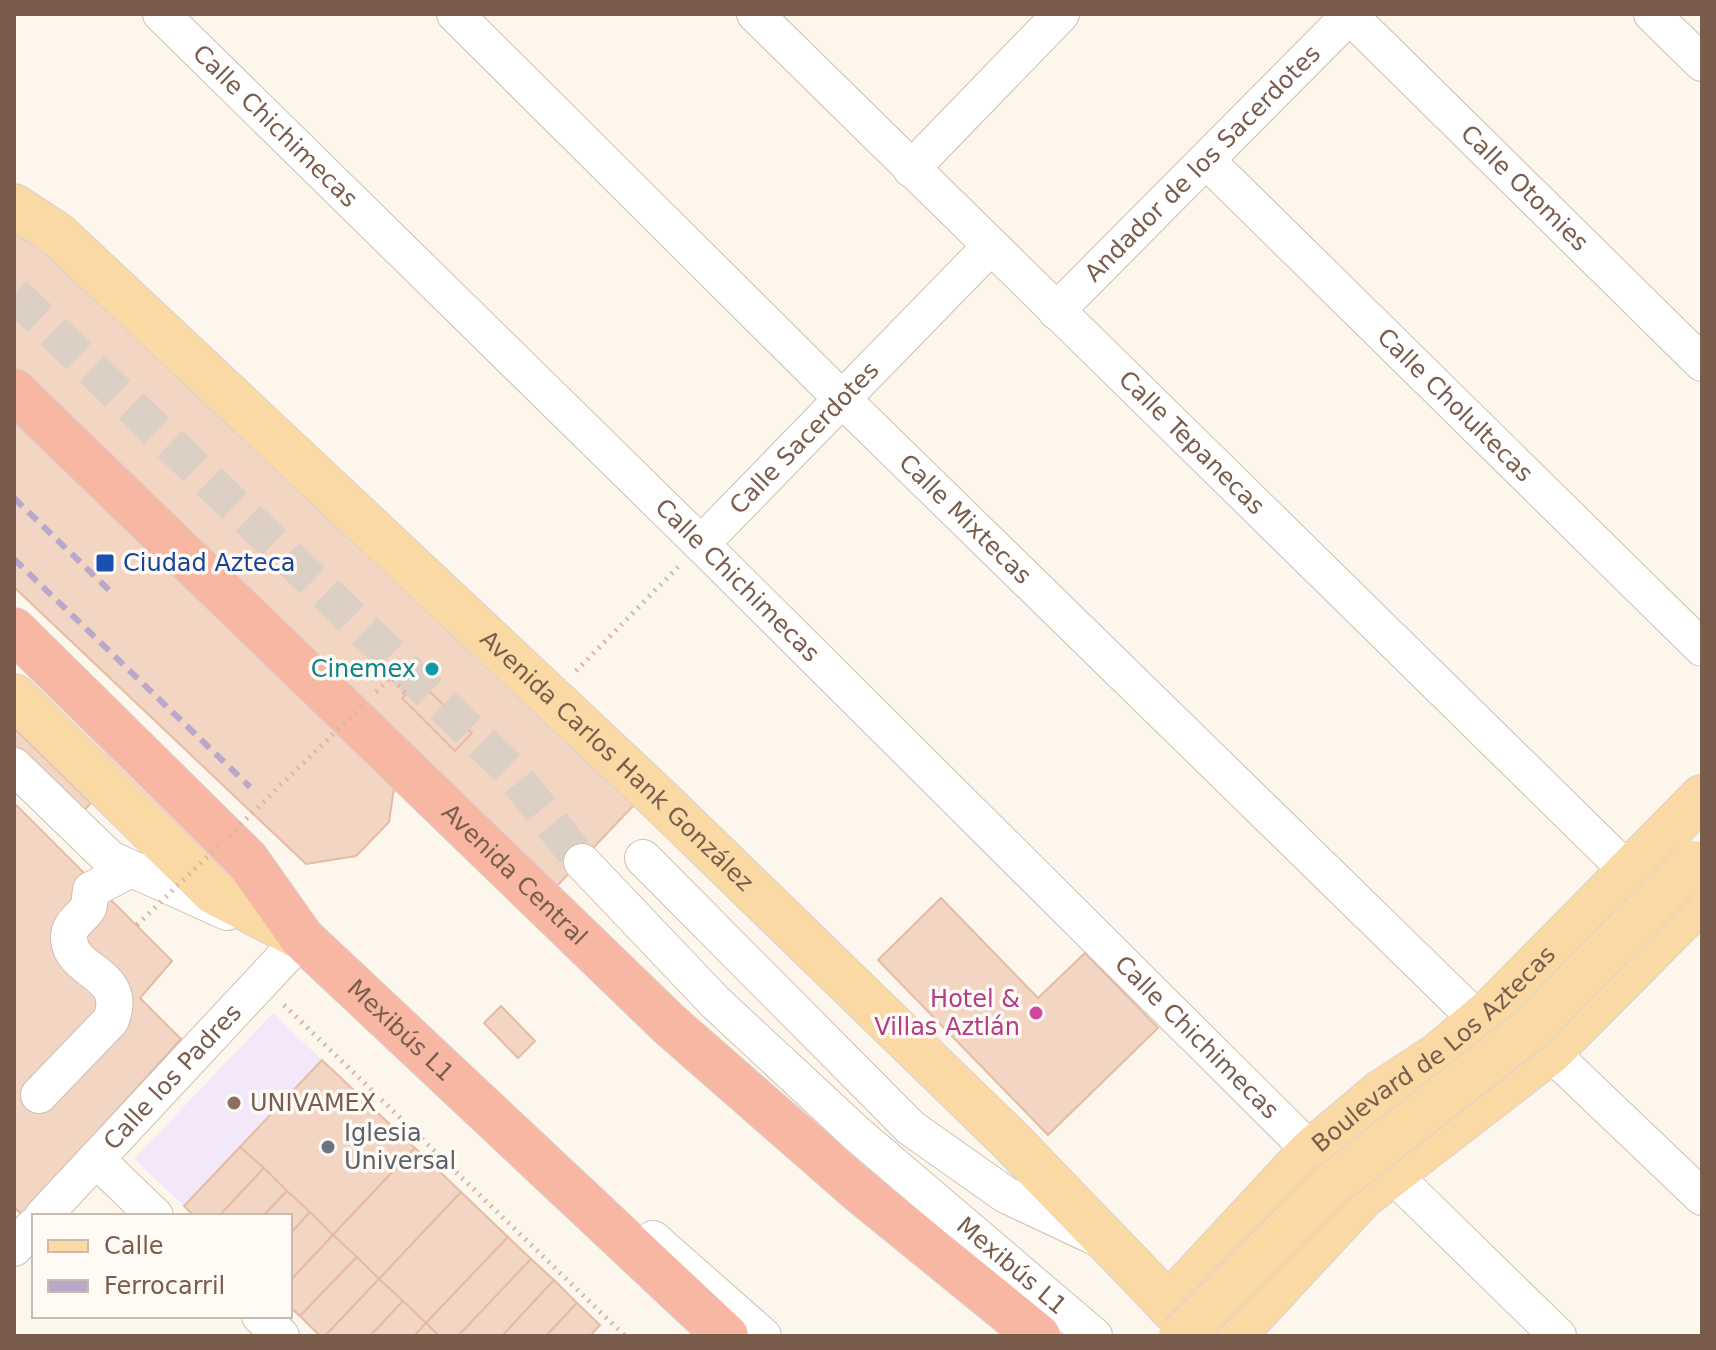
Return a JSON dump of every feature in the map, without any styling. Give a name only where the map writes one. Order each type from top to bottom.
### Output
[{"type":"highway","name":"Avenida Central","points":[[14,391],[670,1025],[861,1192],[1038,1336]]},
{"type":"highway","points":[[14,630],[247,860],[298,942],[375,1007],[715,1329]]},
{"type":"main road","name":"Avenida Carlos Hank González","points":[[14,206],[58,235],[550,698],[1010,1140],[1106,1242],[1174,1321],[1199,1336]]},
{"type":"main road","points":[[14,696],[214,892],[298,942]]},
{"type":"main road","name":"Boulevard de Los Aztecas","points":[[1174,1321],[1220,1251],[1311,1151],[1380,1093],[1438,1055],[1479,1021],[1702,797]]},
{"type":"main road","name":"Boulevard de Los Aztecas","points":[[1233,1336],[1283,1280],[1390,1172],[1550,1052],[1699,872]]},
{"type":"main road","name":"Boulevard de Los Aztecas","points":[[1174,1321],[1330,1186],[1530,1029],[1699,872]]},
{"type":"main road","points":[[1248,1219],[1283,1280]]},
{"type":"main road","points":[[1220,1251],[1283,1280]]},
{"type":"street","name":"Calle Chichimecas","points":[[161,14],[701,544],[1311,1151]]},
{"type":"street","name":"Calle Mixtecas","points":[[455,14],[840,397],[1479,1021]]},
{"type":"street","name":"Calle Tepanecas","points":[[755,14],[1629,872]]},
{"type":"street","points":[[1652,14],[1702,63]]},
{"type":"street","points":[[911,169],[1059,15]]},
{"type":"street","name":"Andador de los Sacerdotes","points":[[1056,311],[1348,15]]},
{"type":"street","name":"Calle Otomies","points":[[1348,15],[1702,363]]},
{"type":"street","name":"Calle Cholultecas","points":[[1207,161],[1702,648]]},
{"type":"street","name":"Calle Sacerdotes","points":[[701,544],[840,397],[990,247]]},
{"type":"street","points":[[14,766],[110,859],[298,942]]},
{"type":"street","points":[[643,858],[911,1128],[1006,1195],[1106,1242]]},
{"type":"street","name":"Mexibús L1","points":[[582,862],[715,1002],[846,1124],[1094,1336]]},
{"type":"street","points":[[39,1095],[111,1020],[116,1007],[114,991],[72,950],[69,938],[73,923],[89,907],[91,890],[131,869]]},
{"type":"street","name":"Calle los Padres","points":[[45,1214],[298,942]]},
{"type":"street","name":"Mexibús L1","points":[[375,1007],[486,1093],[763,1336]]},
{"type":"street","points":[[1550,1052],[1702,1197]]},
{"type":"street","points":[[96,1159],[153,1214]]},
{"type":"street","points":[[1390,1172],[1558,1336]]},
{"type":"street","points":[[14,1248],[32,1228]]},
{"type":"street","points":[[262,1318],[281,1336]]},
{"type":"path","points":[[550,698],[701,544]]},
{"type":"path","points":[[391,677],[406,694]]},
{"type":"path","points":[[137,925],[363,705]]},
{"type":"path","points":[[275,996],[625,1336]]},
{"type":"shaded area","name":"UNIVAMEX","points":[[273,1013],[322,1060],[184,1206],[134,1159]]},
{"type":"building","points":[[14,209],[634,805],[552,891],[14,374]]},
{"type":"building","name":"Ciudad Azteca","points":[[14,407],[396,775],[389,822],[356,856],[306,864],[14,587]]},
{"type":"building","points":[[419,681],[472,733],[455,751],[402,698]]},
{"type":"building","points":[[14,728],[91,803],[72,823],[14,766]]},
{"type":"building","points":[[14,803],[172,961],[140,998],[181,1039],[22,1215],[14,1207]]},
{"type":"building","name":"Hotel & Villas Aztlán","points":[[941,898],[1038,998],[1085,953],[1158,1028],[1048,1135],[878,960]]},
{"type":"building","points":[[501,1006],[535,1041],[518,1058],[484,1023]]},
{"type":"building","name":"Iglesia Universal","points":[[322,1060],[415,1148],[333,1235],[240,1147]]},
{"type":"building","points":[[240,1147],[264,1168],[221,1214],[192,1214],[184,1206]]},
{"type":"building","points":[[415,1148],[461,1192],[379,1279],[333,1235]]},
{"type":"building","points":[[264,1168],[287,1191],[265,1214],[221,1214]]},
{"type":"building","points":[[287,1191],[310,1212],[292,1232],[292,1214],[265,1214]]},
{"type":"building","points":[[461,1192],[508,1237],[426,1323],[379,1279]]},
{"type":"building","points":[[310,1212],[333,1235],[292,1279],[292,1232]]},
{"type":"building","points":[[333,1235],[357,1257],[300,1316],[292,1309],[292,1279]]},
{"type":"building","points":[[508,1237],[531,1259],[458,1336],[439,1336],[426,1323]]},
{"type":"building","points":[[357,1257],[379,1279],[325,1336],[320,1336],[300,1316]]},
{"type":"building","points":[[531,1259],[554,1280],[502,1336],[458,1336]]},
{"type":"building","points":[[379,1279],[403,1301],[370,1336],[325,1336]]},
{"type":"building","points":[[554,1280],[577,1303],[546,1336],[502,1336]]},
{"type":"building","points":[[403,1301],[426,1323],[414,1336],[370,1336]]},
{"type":"building","points":[[577,1303],[600,1325],[590,1336],[546,1336]]},
{"type":"building","points":[[426,1323],[439,1336],[414,1336]]},
{"type":"tunnel","points":[[14,294],[508,768],[582,862]]},
{"type":"railway","points":[[14,498],[110,591]]},
{"type":"railway","points":[[14,559],[250,787]]},
{"type":"place","name":"Ciudad Azteca","points":[[105,563]]},
{"type":"place","name":"Cinemex","points":[[432,669]]},
{"type":"place","name":"Hotel & Villas Aztlán","points":[[1036,1013]]},
{"type":"place","name":"UNIVAMEX","points":[[234,1103]]},
{"type":"place","name":"Iglesia Universal","points":[[328,1147]]}]
